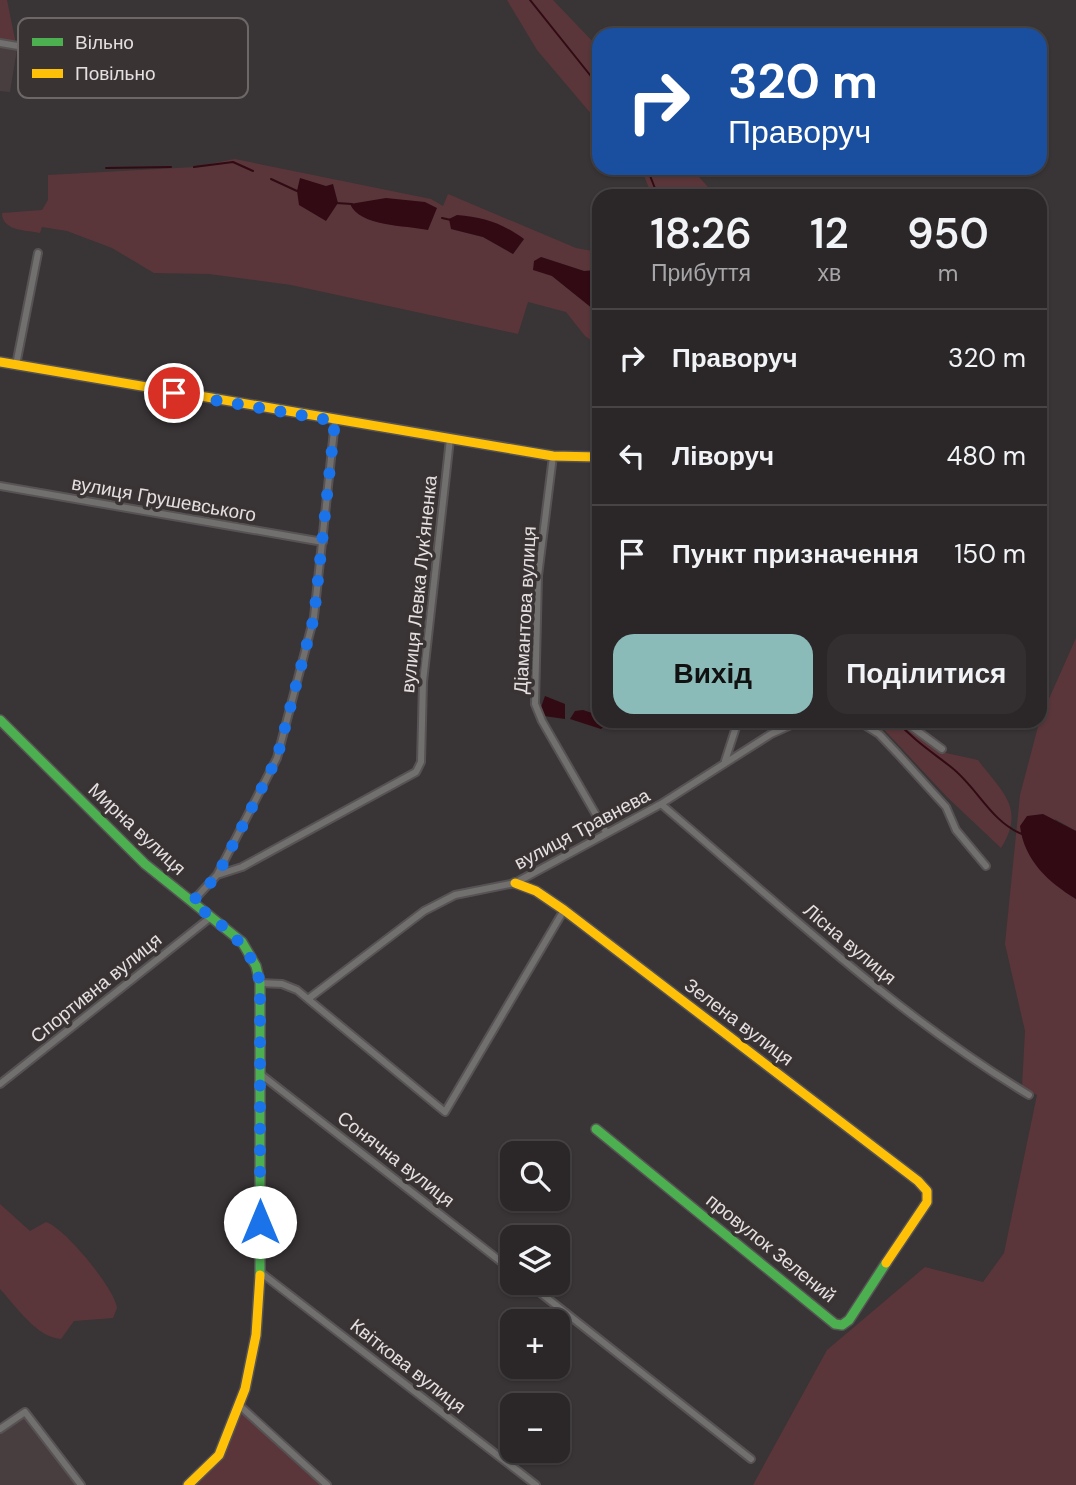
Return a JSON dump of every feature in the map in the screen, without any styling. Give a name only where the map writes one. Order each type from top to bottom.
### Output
[{"type":"street","points":[[0,43],[18,46]]},
{"type":"street","points":[[16,365],[37,253]]},
{"type":"street","points":[[0,362],[335,421],[553,456],[592,458]]},
{"type":"street","points":[[192,902],[217,876],[277,758],[314,617],[335,421]]},
{"type":"street","name":"вулиця Левка Лук'яненка","points":[[217,876],[242,867],[415,772],[421,762],[424,747],[423,682],[450,439]]},
{"type":"street","name":"Діамантова вулиця","points":[[553,456],[538,576],[535,704],[542,721],[606,832]]},
{"type":"street","points":[[588,458],[592,461]]},
{"type":"street","name":"вулиця Грушевського","points":[[0,486],[323,542]]},
{"type":"street","name":"Мирна вулиця","points":[[0,720],[145,864],[247,948],[256,966],[260,983],[260,1272],[256,1335],[239,1405],[216,1460],[188,1485]]},
{"type":"street","points":[[725,761],[736,728]]},
{"type":"street","name":"вулиця Травнева","points":[[308,999],[424,911],[455,895],[515,883],[661,804],[725,761],[787,728]]},
{"type":"street","points":[[869,728],[879,734],[946,807],[956,830],[986,866]]},
{"type":"street","points":[[914,728],[942,749]]},
{"type":"street","name":"Лісна вулиця","points":[[661,804],[882,992],[977,1063],[1030,1095]]},
{"type":"street","name":"Зелена вулиця","points":[[515,883],[536,891],[564,910],[918,1181],[927,1191],[926,1202]]},
{"type":"street","points":[[260,983],[290,986],[445,1112],[564,910]]},
{"type":"street","name":"Спортивна вулиця","points":[[0,1084],[211,917]]},
{"type":"street","name":"Сонячна вулиця","points":[[259,1073],[500,1261]]},
{"type":"street","name":"провулок Зелений","points":[[596,1129],[835,1324],[842,1325],[849,1320],[926,1202]]},
{"type":"street","name":"Квіткова вулиця","points":[[260,1272],[536,1485]]},
{"type":"street","points":[[543,1295],[751,1459]]},
{"type":"street","points":[[239,1405],[327,1485]]},
{"type":"street","points":[[0,1429],[24,1412],[81,1485]]},
{"type":"shaded area","points":[[0,0],[7,0],[17,49],[0,45]]},
{"type":"shaded area","points":[[507,0],[553,0],[592,41],[592,115],[537,50]]},
{"type":"shaded area","points":[[0,45],[17,49],[10,92],[0,91]]},
{"type":"shaded area","points":[[235,159],[431,199],[443,206],[448,194],[576,248],[592,251],[592,270],[584,271],[541,257],[552,276],[592,308],[592,341],[566,312],[528,302],[518,334],[291,285],[209,274],[154,273],[112,248],[67,231],[42,227],[40,233],[22,230],[6,223],[2,213],[42,210],[48,200],[48,175],[195,167]],"holes":[[[451,229],[524,239],[513,254],[483,237]]]},
{"type":"shaded area","points":[[644,175],[697,175],[710,189],[649,189]]},
{"type":"shaded area","points":[[300,178],[326,186],[333,184],[338,203],[326,221],[299,205],[297,191]]},
{"type":"shaded area","points":[[386,198],[425,202],[437,208],[428,230],[373,221],[355,212],[350,204]]},
{"type":"shaded area","points":[[457,215],[492,222],[524,239],[513,254],[483,237],[451,229],[449,219]]},
{"type":"shaded area","points":[[541,257],[584,271],[592,270],[592,308],[552,276],[533,270],[534,261]]},
{"type":"shaded area","points":[[1076,638],[1076,831],[1055,819],[1067,893],[1076,899],[1076,1485],[753,1485],[827,1350],[925,1267],[983,1282],[1004,1253],[1037,1095],[1022,1087],[1025,1031],[1005,944],[1020,795],[1038,728],[1047,728],[1047,703]]},
{"type":"shaded area","points":[[545,696],[565,704],[565,719],[544,716],[540,710]]},
{"type":"shaded area","points":[[575,711],[592,713],[592,726],[570,719]]},
{"type":"shaded area","points":[[883,728],[909,728],[937,751],[978,760],[1002,791],[1011,811],[1008,834],[1001,848],[947,797]]},
{"type":"shaded area","points":[[1043,814],[1076,831],[1076,899],[1039,869],[1022,838],[1020,826],[1027,816]]},
{"type":"shaded area","points":[[0,1204],[30,1231],[46,1222],[65,1235],[108,1287],[117,1308],[113,1318],[74,1321],[61,1339],[43,1333],[28,1320],[0,1289]]},
{"type":"shaded area","points":[[239,1405],[323,1485],[188,1485],[212,1465]]},
{"type":"shaded area","points":[[25,1412],[81,1485],[0,1485],[0,1429]]},
{"type":"waterway","points":[[530,0],[592,78]]},
{"type":"waterway","points":[[194,167],[233,162],[253,171]]},
{"type":"waterway","points":[[106,168],[171,167]]},
{"type":"waterway","points":[[650,175],[655,189]]},
{"type":"waterway","points":[[271,179],[297,191]]},
{"type":"waterway","points":[[336,203],[352,204]]},
{"type":"waterway","points":[[442,218],[451,220]]},
{"type":"waterway","points":[[904,728],[960,775],[1001,821],[1022,834]]},
{"type":"traffic: fast","points":[[0,720],[145,864],[242,942],[256,966],[260,983],[260,1275]]},
{"type":"traffic: fast","points":[[596,1129],[835,1324],[842,1325],[849,1320],[886,1263]]},
{"type":"traffic: slow","points":[[0,362],[553,456],[592,457]]},
{"type":"traffic: slow","points":[[515,883],[536,891],[564,910],[918,1181],[927,1191],[927,1202],[886,1263]]},
{"type":"traffic: slow","points":[[188,1485],[219,1455],[245,1389],[256,1335],[260,1275]]},
{"type":"route","points":[[174,393],[335,421],[314,617],[277,758],[217,876],[192,902],[242,942],[256,966],[260,983],[260,1222]]}]
